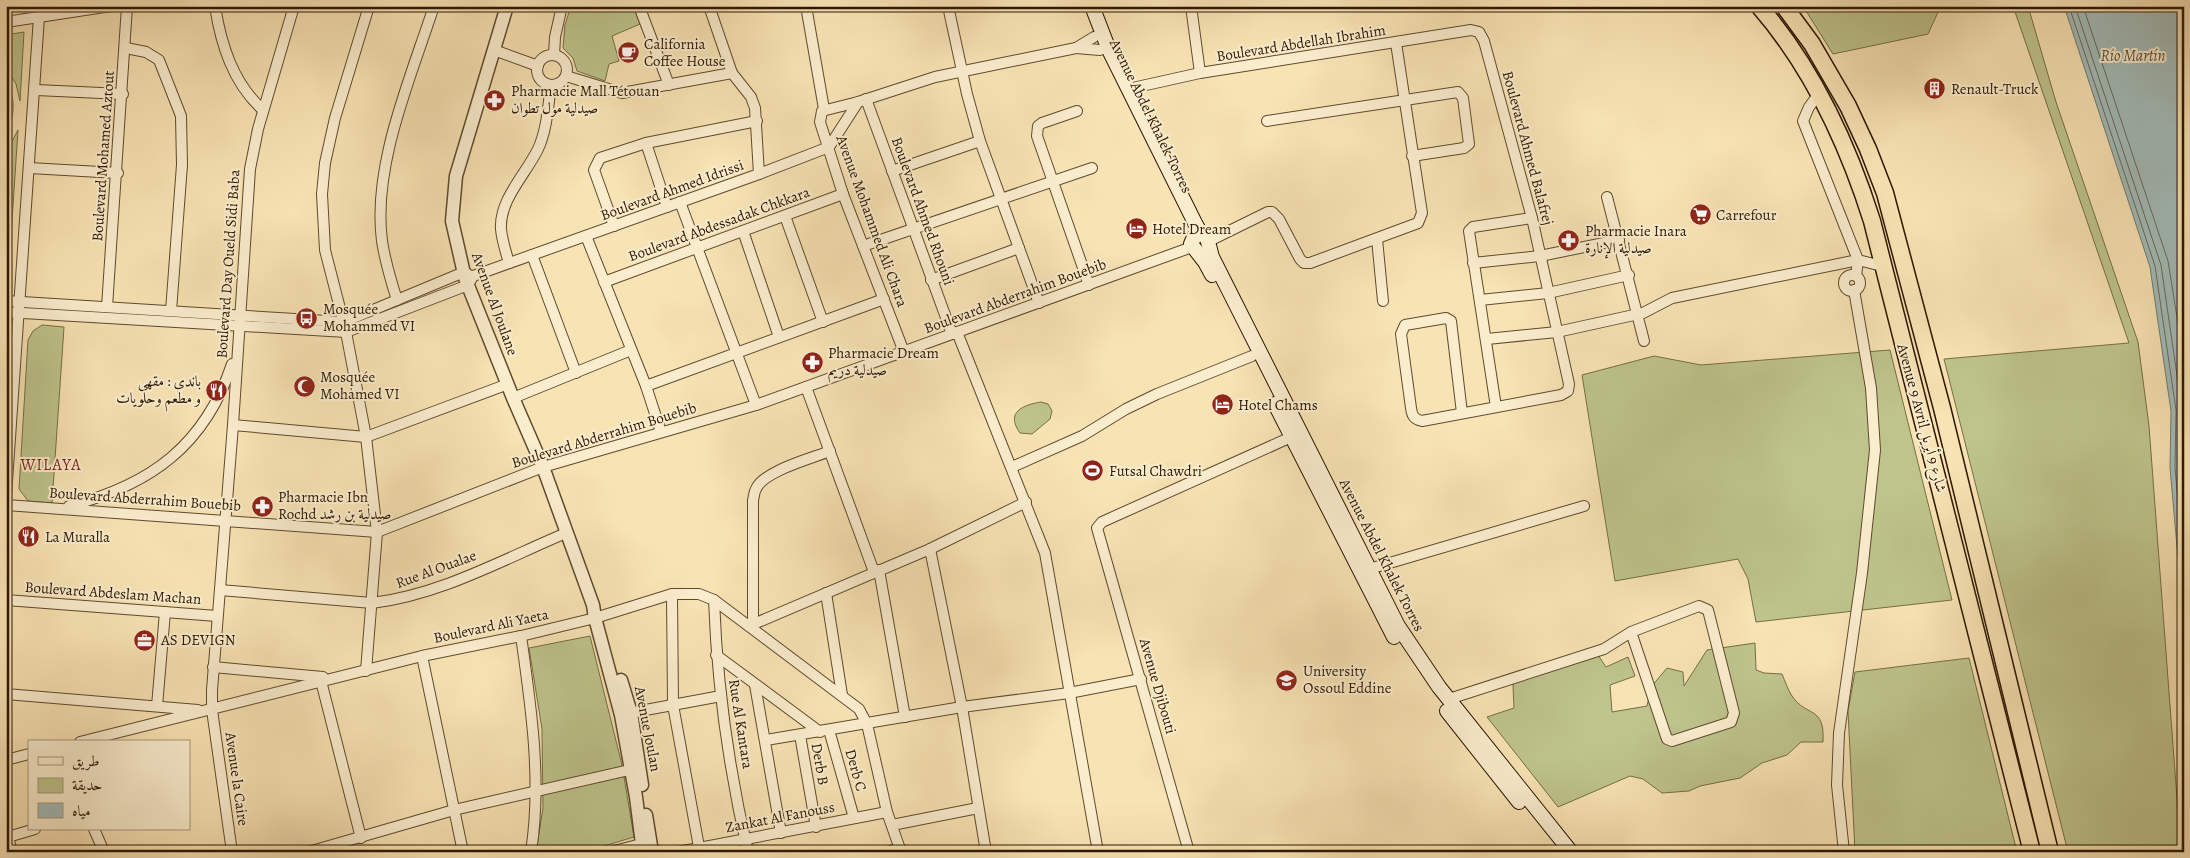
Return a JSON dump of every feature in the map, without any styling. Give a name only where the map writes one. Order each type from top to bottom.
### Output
[{"type":"highway","name":"Avenue 9 Avril شارع 9 أبريل","points":[[1759,6],[1773,22],[1796,56],[1818,95],[1857,174],[1872,221],[2032,852]]},
{"type":"highway","name":"Avenue 9 Avril شارع 9 أبريل","points":[[1784,6],[1812,44],[1848,106],[1868,149],[1885,193],[1942,408],[2050,852]]},
{"type":"main road","name":"Avenue Abdel Khalek Torres","points":[[1083,6],[1100,50],[1200,243],[1212,257],[1372,597],[1402,650],[1453,719],[1559,852]]},
{"type":"main road","name":"Avenue Abdel Khalek Torres","points":[[1092,6],[1101,34],[1200,243],[1205,262],[1252,356],[1410,646],[1449,699],[1570,852]]},
{"type":"street","points":[[6,22],[111,6]]},
{"type":"street","name":"Boulevard Mohamed Aztout","points":[[107,307],[118,173],[127,6]]},
{"type":"street","points":[[214,6],[220,35],[232,69],[248,94],[263,110]]},
{"type":"street","name":"Boulevard Day Oueld Sidi Baba","points":[[210,710],[233,424],[236,350],[250,169],[263,110],[294,6]]},
{"type":"street","points":[[366,670],[377,532],[366,437],[345,327],[325,250],[322,185],[335,118],[369,6]]},
{"type":"street","points":[[397,300],[386,263],[382,240],[382,182],[390,147],[434,6]]},
{"type":"street","name":"Avenue Al Joulane","points":[[507,6],[459,164],[453,189],[452,221],[468,278],[513,398],[543,467],[598,617]]},
{"type":"street","points":[[554,55],[555,37],[562,6]]},
{"type":"street","points":[[639,6],[669,85]]},
{"type":"street","points":[[708,6],[732,73],[751,97],[757,121],[759,174]]},
{"type":"street","points":[[806,6],[824,109],[862,100],[914,82],[1076,48],[1100,50]]},
{"type":"street","points":[[894,6],[905,6]]},
{"type":"street","points":[[948,6],[962,72],[980,141],[1039,303]]},
{"type":"street","points":[[1191,6],[1200,73]]},
{"type":"street","points":[[6,496],[18,313],[36,90],[39,17]]},
{"type":"street","name":"Boulevard Abdellah Ibrahim","points":[[1128,89],[1200,73],[1471,30],[1479,32]]},
{"type":"street","name":"Boulevard Ahmed Balafrej","points":[[1479,32],[1484,41],[1532,218],[1569,384],[1568,391],[1561,395],[1496,407]]},
{"type":"street","points":[[1076,48],[1094,37]]},
{"type":"street","points":[[1383,301],[1377,239],[1416,225],[1422,217],[1396,43]]},
{"type":"street","points":[[126,48],[146,52],[159,60],[181,116],[182,165],[171,311]]},
{"type":"street","points":[[494,50],[538,66]]},
{"type":"street","points":[[554,55],[561,58],[566,64],[566,76],[560,83],[551,85],[539,77],[538,66],[545,57],[554,55]]},
{"type":"street","points":[[566,76],[622,93],[732,73]]},
{"type":"street","points":[[509,263],[502,234],[502,216],[509,198],[538,148],[545,126],[551,85]]},
{"type":"street","points":[[36,90],[123,94]]},
{"type":"street","points":[[1267,121],[1404,98],[1458,92],[1462,98],[1470,140],[1464,148],[1412,156]]},
{"type":"street","points":[[1818,95],[1808,107],[1803,121],[1858,260],[1851,276]]},
{"type":"street","points":[[829,147],[862,100]]},
{"type":"street","name":"Boulevard Ahmed Rhouni","points":[[862,100],[892,171],[931,280],[1012,466],[1045,553],[1098,852]]},
{"type":"street","name":"Avenue Mohammed Ali Chara","points":[[824,109],[820,116],[822,129],[843,194],[904,352]]},
{"type":"street","points":[[1077,111],[1042,123],[1037,130],[1089,285]]},
{"type":"street","points":[[614,226],[596,177],[594,165],[605,156],[646,143],[757,121]]},
{"type":"street","points":[[892,171],[980,141]]},
{"type":"street","points":[[646,143],[667,207]]},
{"type":"street","name":"Boulevard Ahmed Idrissi","points":[[468,278],[759,174],[829,147]]},
{"type":"street","points":[[29,168],[118,173]]},
{"type":"street","points":[[863,246],[1092,168]]},
{"type":"street","name":"Boulevard Abdessadak Chkkara","points":[[604,282],[698,249],[843,194]]},
{"type":"street","points":[[1608,197],[1629,275],[1644,342]]},
{"type":"street","points":[[680,202],[756,405]]},
{"type":"street","name":"Boulevard Abderrahim Bouebib","points":[[6,505],[225,519],[377,532],[543,467],[756,405],[904,352],[1200,243],[1270,211],[1277,215],[1300,259],[1304,263],[1377,239]]},
{"type":"street","points":[[785,216],[823,322]]},
{"type":"street","points":[[1462,413],[1451,322],[1446,318],[1404,325],[1401,334],[1411,408],[1414,417],[1422,421],[1496,407],[1468,233],[1471,228],[1532,218]]},
{"type":"street","points":[[743,231],[779,337]]},
{"type":"street","points":[[586,236],[646,386],[661,432]]},
{"type":"street","points":[[1473,264],[1540,256],[1619,240]]},
{"type":"street","points":[[931,280],[1019,248]]},
{"type":"street","points":[[532,255],[576,372]]},
{"type":"street","points":[[1486,339],[1557,332],[1637,315],[1672,298],[1858,260],[1882,266]]},
{"type":"street","points":[[1840,264],[1860,285],[1854,290],[1871,388],[1874,450],[1862,573],[1839,733],[1837,785],[1844,852]]},
{"type":"street","points":[[1480,300],[1548,293],[1629,275]]},
{"type":"street","points":[[345,327],[397,300],[468,278]]},
{"type":"street","points":[[6,312],[345,327],[468,278]]},
{"type":"street","points":[[646,386],[884,299]]},
{"type":"street","points":[[6,301],[171,311],[239,321]]},
{"type":"street","points":[[61,509],[124,487],[166,464],[196,432],[218,400],[236,350]]},
{"type":"street","points":[[513,398],[631,350]]},
{"type":"street","points":[[1012,466],[1082,436],[1157,394],[1252,356]]},
{"type":"street","points":[[233,424],[366,437],[508,384]]},
{"type":"street","points":[[806,387],[877,571],[906,717]]},
{"type":"street","name":"Avenue Djibouti","points":[[1189,852],[1097,528],[1102,522],[1296,435]]},
{"type":"street","points":[[830,451],[773,474],[762,481],[756,488],[753,500],[751,625],[930,549],[1026,502]]},
{"type":"street","points":[[1369,569],[1584,506]]},
{"type":"street","name":"Rue Al Oualae","points":[[220,590],[372,603],[397,600],[420,594],[566,533]]},
{"type":"street","points":[[930,549],[962,707],[986,852]]},
{"type":"street","points":[[826,593],[842,695]]},
{"type":"street","points":[[672,594],[673,705],[699,847]]},
{"type":"street","name":"Boulevard Ali Yaeta","points":[[88,740],[422,656],[520,636],[598,617],[672,594],[699,594],[714,600],[751,625],[842,695],[859,709],[867,724]]},
{"type":"street","name":"Boulevard Abdeslam Machan","points":[[6,600],[218,616]]},
{"type":"street","name":"Rue Al Kantara","points":[[714,600],[716,655],[721,696],[748,852]]},
{"type":"street","points":[[1449,699],[1604,649],[1631,632],[1699,606],[1708,610],[1734,713],[1731,722],[1672,741],[1667,739],[1631,632]]},
{"type":"street","points":[[158,706],[166,612]]},
{"type":"street","name":"Avenue Joulan","points":[[598,617],[626,714],[647,847]]},
{"type":"street","points":[[520,636],[530,697],[535,792],[531,852]]},
{"type":"street","points":[[716,655],[755,685],[825,731]]},
{"type":"street","points":[[422,656],[463,852]]},
{"type":"street","points":[[213,667],[326,680],[361,838]]},
{"type":"street","points":[[766,740],[962,707],[1069,693],[1141,679]]},
{"type":"street","points":[[755,685],[781,833]]},
{"type":"street","points":[[6,694],[210,710]]},
{"type":"street","points":[[626,714],[721,696]]},
{"type":"street","name":"Avenue la Caire","points":[[210,710],[232,852]]},
{"type":"street","points":[[867,724],[888,812],[900,850],[886,852]]},
{"type":"street","name":"Derb C","points":[[825,731],[854,818]]},
{"type":"street","name":"Derb B","points":[[800,735],[816,827]]},
{"type":"street","points":[[6,760],[28,754]]},
{"type":"street","points":[[308,852],[454,810],[635,768]]},
{"type":"street","points":[[892,825],[978,808]]},
{"type":"street","name":"Zankat Al Fanouss","points":[[678,852],[888,812]]},
{"type":"street","points":[[12,852],[7,834],[29,830]]},
{"type":"street","points":[[94,830],[104,852]]},
{"type":"street","points":[[610,852],[647,847]]},
{"type":"green space","points":[[571,6],[633,6],[640,24],[612,36],[619,61],[609,64],[605,81],[577,71],[573,58],[563,48],[565,25]]},
{"type":"green space","points":[[1803,6],[1958,6],[1939,10],[1928,34],[1833,54]]},
{"type":"green space","points":[[2013,6],[2028,6],[2056,102],[2138,342],[2149,426],[2181,852],[2068,852],[1944,359],[2129,343]]},
{"type":"green space","points":[[24,32],[20,101],[16,84],[6,68],[6,35]]},
{"type":"green space","points":[[6,80],[13,101],[13,114],[6,135],[8,105]]},
{"type":"green space","points":[[18,130],[8,282],[6,192],[9,147]]},
{"type":"green space","points":[[42,325],[64,327],[52,503],[28,501],[19,489],[28,340],[33,331]]},
{"type":"green space","points":[[1890,350],[1952,600],[1756,622],[1748,579],[1738,559],[1615,581],[1582,375],[1654,356],[1701,365]]},
{"type":"green space","points":[[1041,402],[1048,404],[1052,411],[1050,419],[1032,434],[1020,433],[1014,420],[1015,415],[1028,405]]},
{"type":"green space","points":[[590,636],[622,765],[634,837],[584,852],[536,852],[543,808],[542,729],[529,648]]},
{"type":"green space","points":[[1755,643],[1756,670],[1764,673],[1782,674],[1792,696],[1798,703],[1818,717],[1823,730],[1823,742],[1801,742],[1787,755],[1762,763],[1740,778],[1700,786],[1689,791],[1662,793],[1643,779],[1630,776],[1558,807],[1487,717],[1514,708],[1513,685],[1523,675],[1596,652],[1606,667],[1628,657],[1635,676],[1610,685],[1612,712],[1647,706],[1651,687],[1667,668],[1683,672],[1684,686],[1707,650]]},
{"type":"green space","points":[[1969,658],[2017,852],[1855,852],[1848,711],[1855,672]]},
{"type":"water","name":"Río Martín","points":[[2064,6],[2184,6],[2184,625],[2170,468],[2171,411],[2150,267]]},
{"type":"place","name":"California Coffee House","points":[[628,53]]},
{"type":"place","name":"Renault-Truck","points":[[1935,89]]},
{"type":"place","name":"Pharmacie Mall Tétouan صيدلية مول تطوان","points":[[495,100]]},
{"type":"place","name":"Carrefour","points":[[1700,215]]},
{"type":"place","name":"Hotel Dream","points":[[1136,229]]},
{"type":"place","name":"Pharmacie Inara صيدلية الإنارة","points":[[1569,240]]},
{"type":"place","name":"Mosquée Mohammed VI","points":[[307,318]]},
{"type":"place","name":"Pharmacie Dream صيدلية دريم","points":[[812,362]]},
{"type":"place","name":"Mosquée Mohamed VI","points":[[304,386]]},
{"type":"place","name":"باندي : مقهى و مطعم وحلويات","points":[[217,390]]},
{"type":"place","name":"Hotel Chams","points":[[1222,405]]},
{"type":"place","name":"Futsal Chawdri","points":[[1093,471]]},
{"type":"place","name":"Pharmacie Ibn Rochd صيدلية بن رشد","points":[[262,506]]},
{"type":"place","name":"La Muralla","points":[[29,537]]},
{"type":"place","name":"AS DEVIGN","points":[[145,640]]},
{"type":"place","name":"University Ossoul Eddine","points":[[1287,680]]},
{"type":"district","name":"WILAYA","points":[[51,465]]}]
